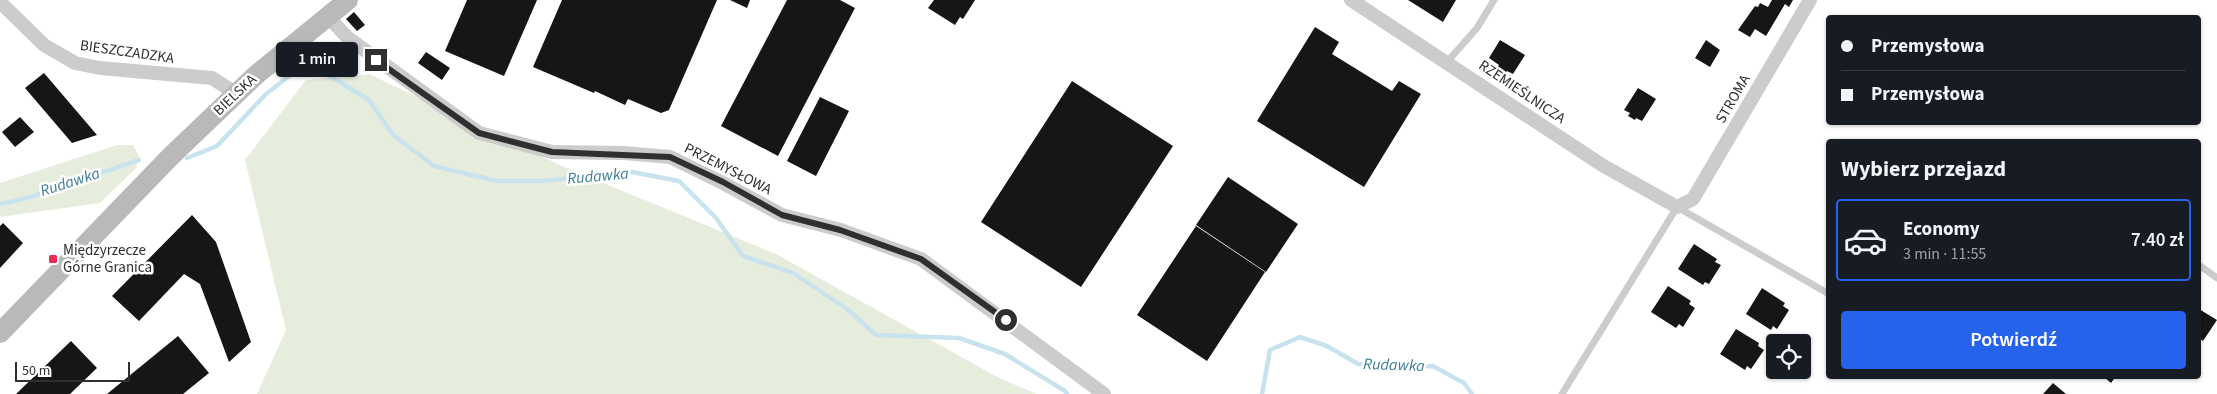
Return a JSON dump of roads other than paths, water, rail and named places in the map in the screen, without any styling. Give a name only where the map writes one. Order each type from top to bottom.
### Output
[{"type":"street","name":"BIELSKA","points":[[0,333],[171,156],[256,76],[348,0]]},
{"type":"street","name":"RZEMIEŚLNICZA","points":[[1351,0],[1602,165],[1676,206]]},
{"type":"street","name":"STROMA","points":[[1676,206],[1693,199],[1810,0]]},
{"type":"street","name":"BIESZCZADZKA","points":[[0,2],[44,46],[75,63],[100,68],[212,78],[236,94]]},
{"type":"street","name":"PRZEMYSŁOWA","points":[[328,17],[348,38],[479,133],[552,152],[670,157],[723,182],[782,215],[840,230],[921,259],[1104,394]]},
{"type":"lane","points":[[1447,62],[1477,28],[1494,0]]},
{"type":"lane","points":[[1562,394],[1676,206],[1826,292]]},
{"type":"lane","points":[[2201,266],[2217,278]]},
{"type":"waterway","name":"Rudawka","points":[[187,158],[217,146],[266,94],[297,70],[320,70],[369,100],[393,135],[434,166],[497,181],[542,181],[632,172],[679,181],[716,218],[743,256],[793,273],[847,309],[876,335],[959,338],[1005,354],[1067,394]]},
{"type":"waterway","name":"Rudawka","points":[[0,204],[31,197],[139,160]]},
{"type":"waterway","name":"Rudawka","points":[[1262,394],[1270,350],[1300,337],[1327,346],[1358,364],[1394,367],[1433,366],[1464,383],[1472,394]]},
{"type":"place","name":"Międzyrzecze Górne Granica","points":[[53,259]]}]
